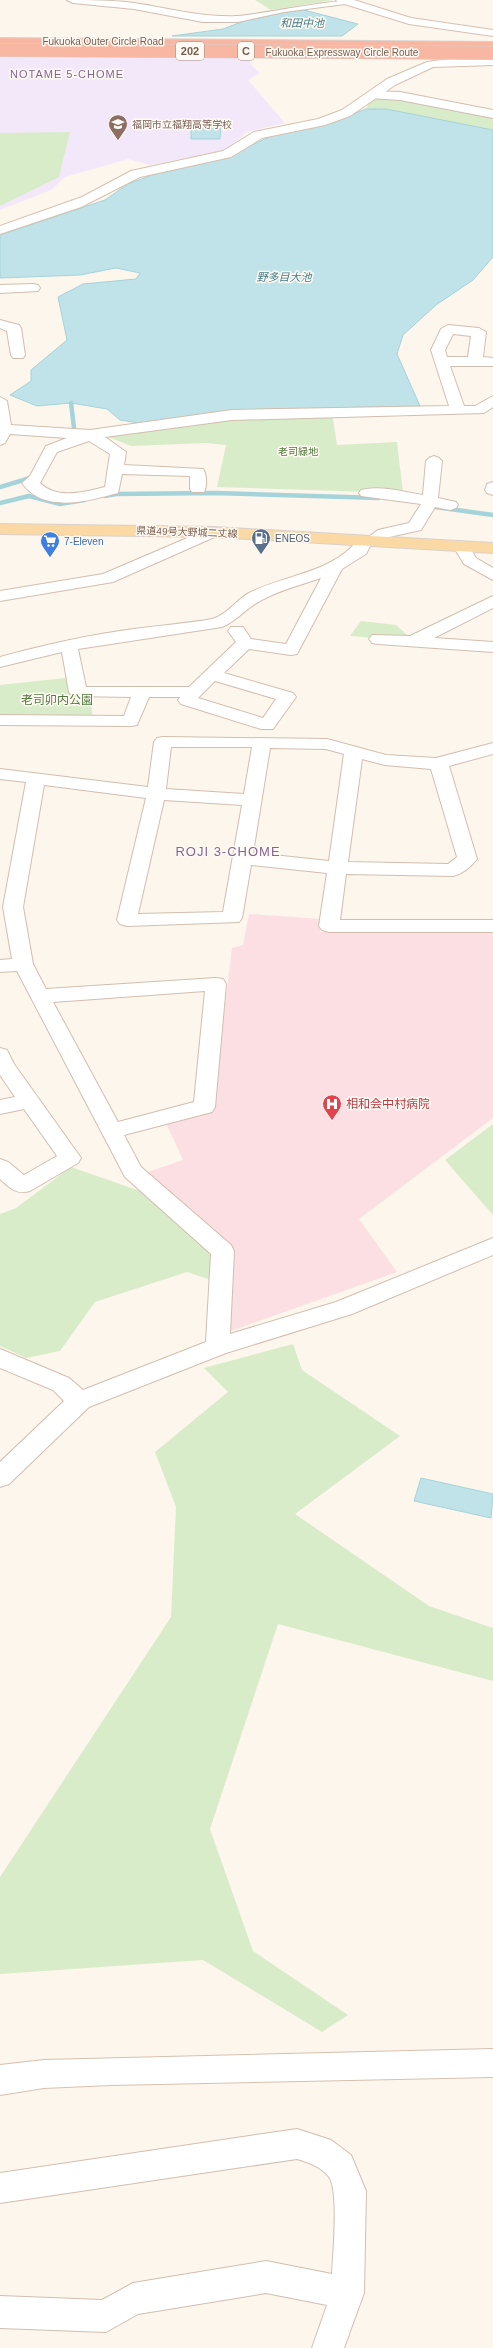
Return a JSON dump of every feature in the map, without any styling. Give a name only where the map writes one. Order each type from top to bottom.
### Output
[{"type":"highway","points":[[89,44],[493,41]]},
{"type":"highway","name":"Fukuoka Expressway Circle Route","points":[[0,42],[89,44],[493,46]]},
{"type":"highway","name":"Fukuoka Outer Circle Road","points":[[0,42],[379,48],[493,52]]},
{"type":"highway","name":"Fukuoka Outer Circle Road","points":[[0,50],[493,46]]},
{"type":"highway","points":[[0,50],[493,57]]},
{"type":"highway","name":"Fukuoka Expressway Circle Route","points":[[0,50],[493,52]]},
{"type":"main road","name":"県道49号大野城二丈線","points":[[0,529],[213,532],[493,548]]},
{"type":"street","points":[[73,0],[103,1],[203,19],[238,19],[284,9],[343,0],[409,21],[493,33]]},
{"type":"street","points":[[164,12],[179,2]]},
{"type":"street","points":[[0,230],[88,200],[103,193],[122,179],[136,174],[227,154],[258,135],[321,122],[346,113],[391,82],[431,64],[493,61]]},
{"type":"street","points":[[373,95],[400,96],[493,114]]},
{"type":"street","points":[[0,289],[33,288]]},
{"type":"street","points":[[0,324],[14,328],[18,355]]},
{"type":"street","points":[[458,410],[438,350],[448,329],[479,332],[475,362]]},
{"type":"street","points":[[441,361],[493,362]]},
{"type":"street","points":[[0,401],[1,433],[90,435],[232,415],[479,410],[493,400]]},
{"type":"street","points":[[90,435],[118,452],[112,490],[66,499],[39,494],[30,483],[36,479],[51,449],[90,435]]},
{"type":"street","points":[[0,662],[69,645],[151,631],[216,623],[229,618],[253,598],[285,583],[334,569],[364,548],[372,540],[384,533],[415,527],[428,505],[434,462]]},
{"type":"street","points":[[115,469],[198,472],[198,489]]},
{"type":"street","points":[[366,492],[389,494],[428,505],[450,505]]},
{"type":"street","points":[[0,596],[107,578],[213,532]]},
{"type":"street","points":[[461,546],[470,560],[493,575]]},
{"type":"street","points":[[229,618],[245,642],[292,650],[334,569]]},
{"type":"street","points":[[414,641],[493,601]]},
{"type":"street","points":[[378,638],[493,647]]},
{"type":"street","points":[[212,675],[287,697],[267,725],[187,700],[194,692],[245,642]]},
{"type":"street","points":[[69,645],[78,692],[194,692]]},
{"type":"street","points":[[0,720],[131,721],[142,692]]},
{"type":"street","points":[[262,742],[232,918],[127,920],[156,794],[163,742],[262,742],[327,744],[385,760],[439,764],[493,748]]},
{"type":"street","points":[[354,751],[336,868],[329,926],[493,926]]},
{"type":"street","points":[[243,858],[336,868],[452,870],[466,859],[439,764]]},
{"type":"street","points":[[0,774],[156,794],[253,800]]},
{"type":"street","points":[[36,778],[13,907],[23,964],[113,1131],[133,1172],[223,1251],[218,1347]]},
{"type":"street","points":[[0,966],[23,964]]},
{"type":"street","points":[[40,996],[216,984],[204,1107],[113,1131]]},
{"type":"street","points":[[0,1055],[4,1065],[70,1158],[22,1186],[0,1167]]},
{"type":"street","points":[[0,1107],[29,1101]]},
{"type":"street","points":[[0,1477],[80,1401],[218,1347],[344,1308],[493,1246]]},
{"type":"street","points":[[0,1358],[61,1384],[80,1401]]},
{"type":"street","points":[[0,2080],[44,2074],[111,2071],[493,2063]]},
{"type":"street","points":[[0,2188],[297,2144],[320,2151],[340,2166],[350,2191],[348,2294],[328,2348]]},
{"type":"street","points":[[0,2312],[106,2316],[133,2299],[266,2277],[348,2294]]},
{"type":"shaded area","name":"福岡市立福翔高等学校","points":[[0,55],[248,55],[251,65],[260,73],[248,80],[285,123],[247,132],[225,150],[150,165],[128,159],[65,177],[51,190],[0,210]]},
{"type":"shaded area","name":"相和会中村病院","points":[[249,914],[320,919],[320,932],[493,932],[493,1118],[359,1219],[397,1272],[231,1331],[230,1247],[148,1172],[183,1160],[166,1123],[212,1111],[232,948],[243,945]]},
{"type":"green space","points":[[255,0],[333,0],[271,10]]},
{"type":"green space","points":[[373,95],[493,117],[493,132],[366,109]]},
{"type":"green space","points":[[70,132],[59,177],[0,206],[0,133]]},
{"type":"green space","name":"老司緑地","points":[[332,412],[337,445],[397,442],[403,493],[217,487],[226,445],[206,443],[131,446],[101,434],[232,415]]},
{"type":"green space","points":[[361,621],[396,625],[414,641],[350,636]]},
{"type":"green space","name":"老司卯内公園","points":[[75,677],[90,692],[93,722],[0,720],[0,685]]},
{"type":"green space","points":[[493,1124],[493,1215],[445,1160]]},
{"type":"green space","points":[[71,1167],[140,1191],[216,1253],[214,1281],[187,1272],[95,1302],[60,1351],[26,1358],[0,1346],[0,1214],[16,1208]]},
{"type":"green space","points":[[293,1344],[302,1370],[400,1436],[295,1514],[429,1606],[493,1628],[493,1681],[278,1624],[210,1829],[253,1951],[348,2015],[322,2032],[203,1960],[0,1974],[0,1877],[171,1617],[176,1507],[155,1452],[228,1392],[204,1368]]},
{"type":"water","name":"和田中池","points":[[300,9],[358,24],[342,36],[172,36],[223,29],[244,21]]},
{"type":"water","name":"野多目大池","points":[[366,109],[386,109],[493,130],[493,257],[473,280],[436,305],[403,335],[397,354],[420,406],[237,410],[145,424],[120,420],[107,409],[71,403],[37,406],[10,395],[31,381],[31,370],[67,340],[58,297],[83,284],[136,279],[140,273],[116,268],[80,275],[0,278],[0,235],[105,200],[128,184],[155,174],[218,160],[285,130],[335,121]]},
{"type":"water","points":[[191,123],[221,123],[220,139],[191,139]]},
{"type":"water","points":[[421,1478],[493,1494],[491,1518],[414,1501]]},
{"type":"waterway","points":[[71,403],[75,436]]},
{"type":"waterway","points":[[0,487],[30,478]]},
{"type":"waterway","points":[[105,496],[116,494],[216,493],[379,498]]},
{"type":"waterway","points":[[0,503],[29,496],[60,504],[84,500]]},
{"type":"waterway","points":[[428,506],[493,515]]},
{"type":"place","name":"福岡市立福翔高等学校","points":[[118,141]]},
{"type":"place","name":"ENEOS","points":[[261,555]]},
{"type":"place","name":"7-Eleven","points":[[50,558]]},
{"type":"place","name":"相和会中村病院","points":[[332,1121]]},
{"type":"district","name":"NOTAME 5-CHOME","points":[[67,74]]},
{"type":"district","name":"ROJI 3-CHOME","points":[[228,851]]}]
